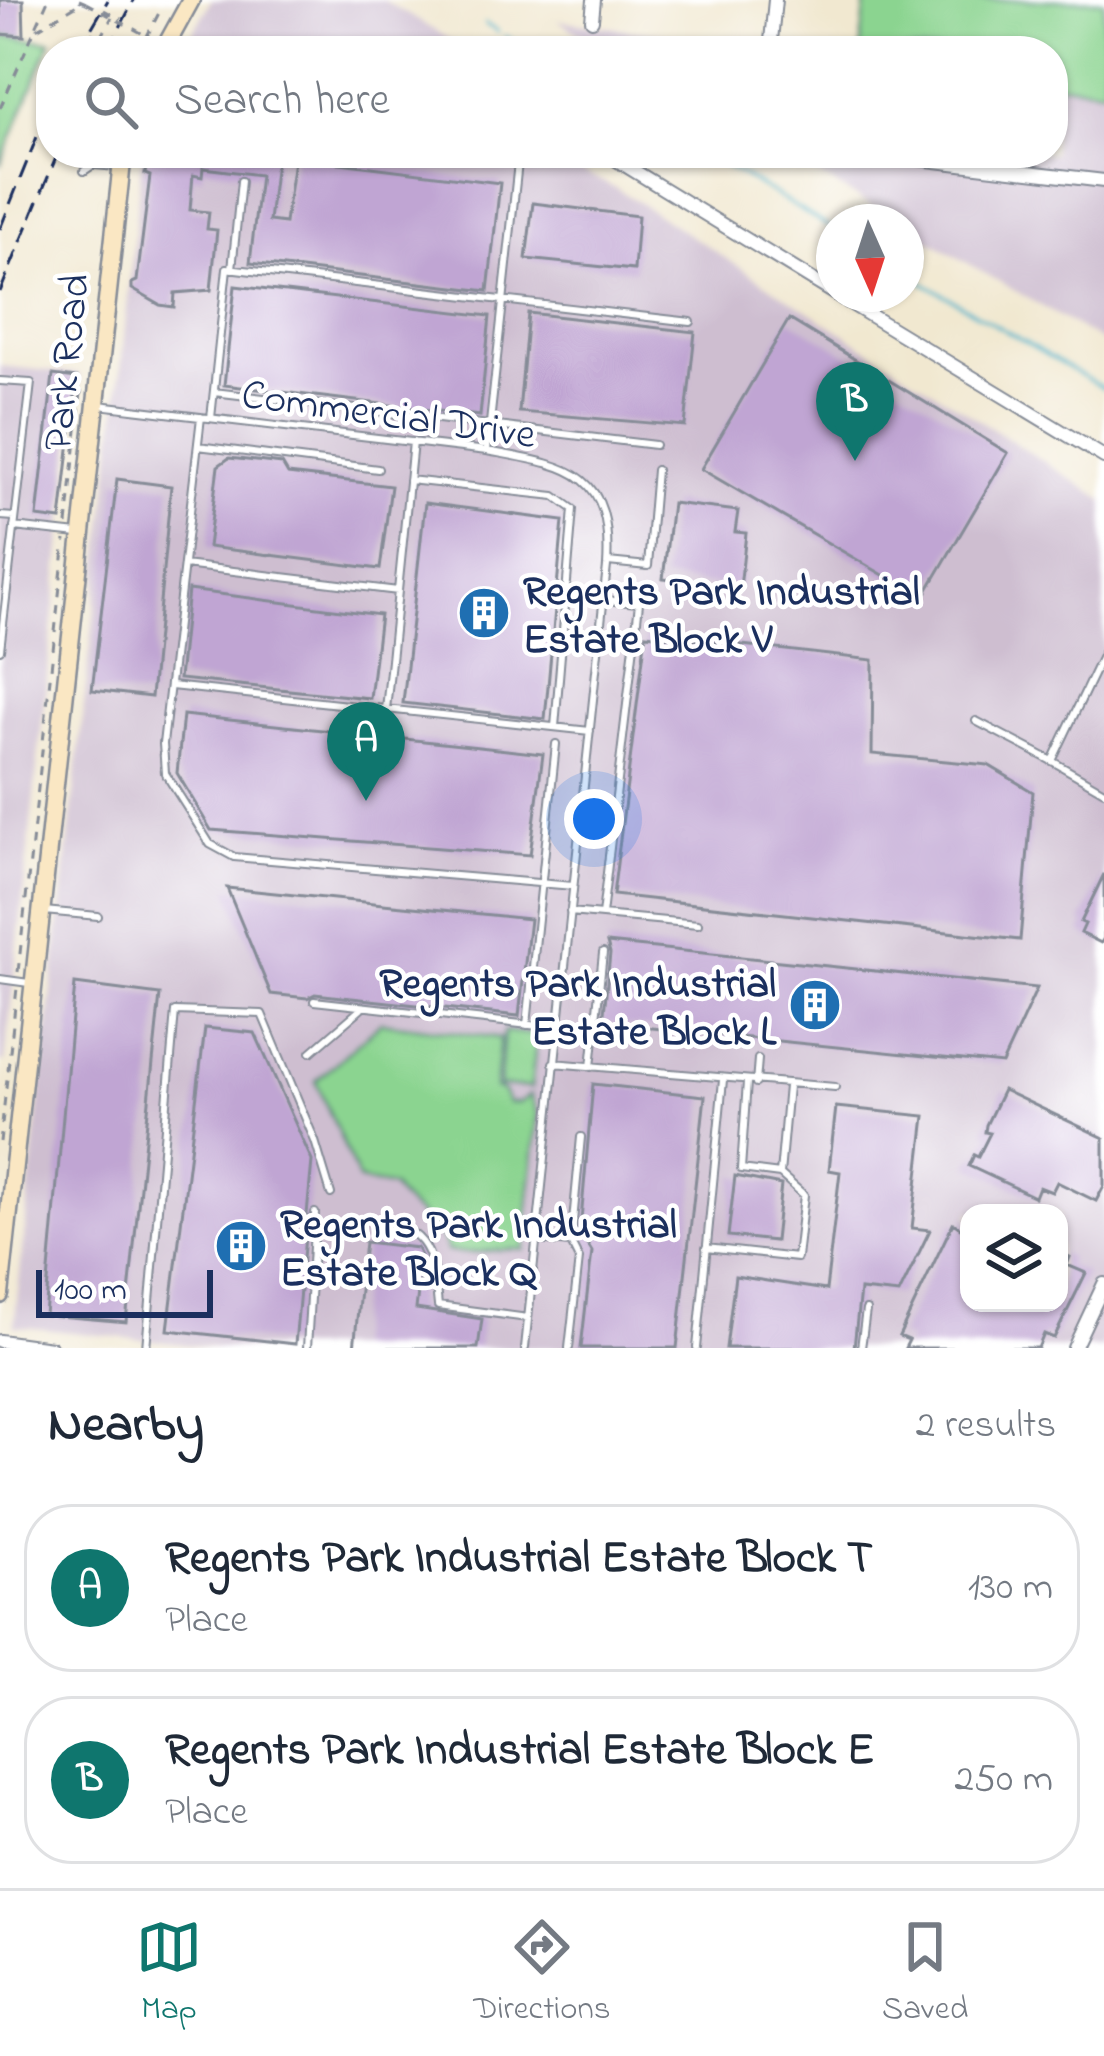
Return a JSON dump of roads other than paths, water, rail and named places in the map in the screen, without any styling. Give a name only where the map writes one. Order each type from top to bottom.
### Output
[{"type":"main road","points":[[165,36],[190,0]]},
{"type":"main road","name":"Park Road","points":[[0,1295],[25,982],[40,911],[74,534],[96,405],[122,168]]},
{"type":"street","points":[[592,20],[594,0]]},
{"type":"street","points":[[772,36],[776,0]]},
{"type":"street","points":[[629,168],[816,282]]},
{"type":"street","points":[[994,168],[1104,181]]},
{"type":"street","points":[[865,312],[1104,457]]},
{"type":"street","points":[[1074,1348],[1104,1284]]},
{"type":"street","points":[[0,1341],[51,1348]]},
{"type":"lane","points":[[84,171],[88,168]]},
{"type":"lane","points":[[487,451],[518,168]]},
{"type":"lane","points":[[232,269],[241,181]]},
{"type":"lane","points":[[573,886],[235,857],[210,844],[166,773],[164,744],[198,446],[214,392],[227,268],[691,322]]},
{"type":"lane","points":[[0,381],[31,382],[0,650]]},
{"type":"lane","points":[[214,392],[655,445]]},
{"type":"lane","name":"Commercial Drive","points":[[96,405],[487,451],[563,467],[593,489],[607,519],[608,562],[525,1348]]},
{"type":"lane","points":[[386,710],[413,442]]},
{"type":"lane","points":[[198,446],[378,469]]},
{"type":"lane","points":[[608,562],[648,566],[656,470]]},
{"type":"lane","points":[[409,480],[555,496],[573,509],[555,727]]},
{"type":"lane","points":[[0,516],[74,534]]},
{"type":"lane","points":[[184,565],[398,591]]},
{"type":"lane","points":[[602,915],[639,603],[604,600]]},
{"type":"lane","points":[[1052,761],[1104,652]]},
{"type":"lane","points":[[170,686],[590,731]]},
{"type":"lane","points":[[976,721],[1104,791]]},
{"type":"lane","points":[[527,1025],[556,745]]},
{"type":"lane","points":[[40,911],[98,916]]},
{"type":"lane","points":[[570,912],[698,925]]},
{"type":"lane","points":[[591,1067],[602,953]]},
{"type":"lane","points":[[0,979],[25,982]]},
{"type":"lane","points":[[314,1001],[557,1028]]},
{"type":"lane","points":[[311,1052],[361,1009]]},
{"type":"lane","points":[[146,1348],[175,1011],[262,1014],[315,1141],[331,1194]]},
{"type":"lane","points":[[706,1248],[797,1258],[804,1196],[781,1174],[741,1169],[758,1059]]},
{"type":"lane","points":[[554,1063],[835,1088]]},
{"type":"lane","points":[[697,1348],[723,1080]]},
{"type":"lane","points":[[781,1174],[788,1086]]},
{"type":"lane","points":[[568,1348],[579,1259],[571,1243],[581,1137]]},
{"type":"lane","points":[[307,1348],[315,1213]]},
{"type":"lane","points":[[375,1220],[401,1224],[419,1236],[433,1259],[438,1306],[528,1318]]},
{"type":"lane","points":[[536,1240],[571,1243]]},
{"type":"lane","points":[[861,1348],[866,1310]]},
{"type":"waterway","points":[[485,24],[498,32]]},
{"type":"waterway","points":[[729,168],[816,219]]},
{"type":"waterway","points":[[924,283],[1104,389]]},
{"type":"railway","points":[[87,36],[108,0]]},
{"type":"railway","points":[[116,36],[134,0]]},
{"type":"railway","points":[[0,229],[36,139]]},
{"type":"railway","points":[[0,292],[52,168]]},
{"type":"place","name":"Regents Park Industrial Estate Block E","points":[[855,461]]},
{"type":"place","name":"Regents Park Industrial Estate Block V","points":[[484,613]]},
{"type":"place","name":"Regents Park Industrial Estate Block T","points":[[366,801]]},
{"type":"place","name":"Regents Park Industrial Estate Block L","points":[[815,1005]]},
{"type":"place","name":"Regents Park Industrial Estate Block Q","points":[[241,1246]]}]
